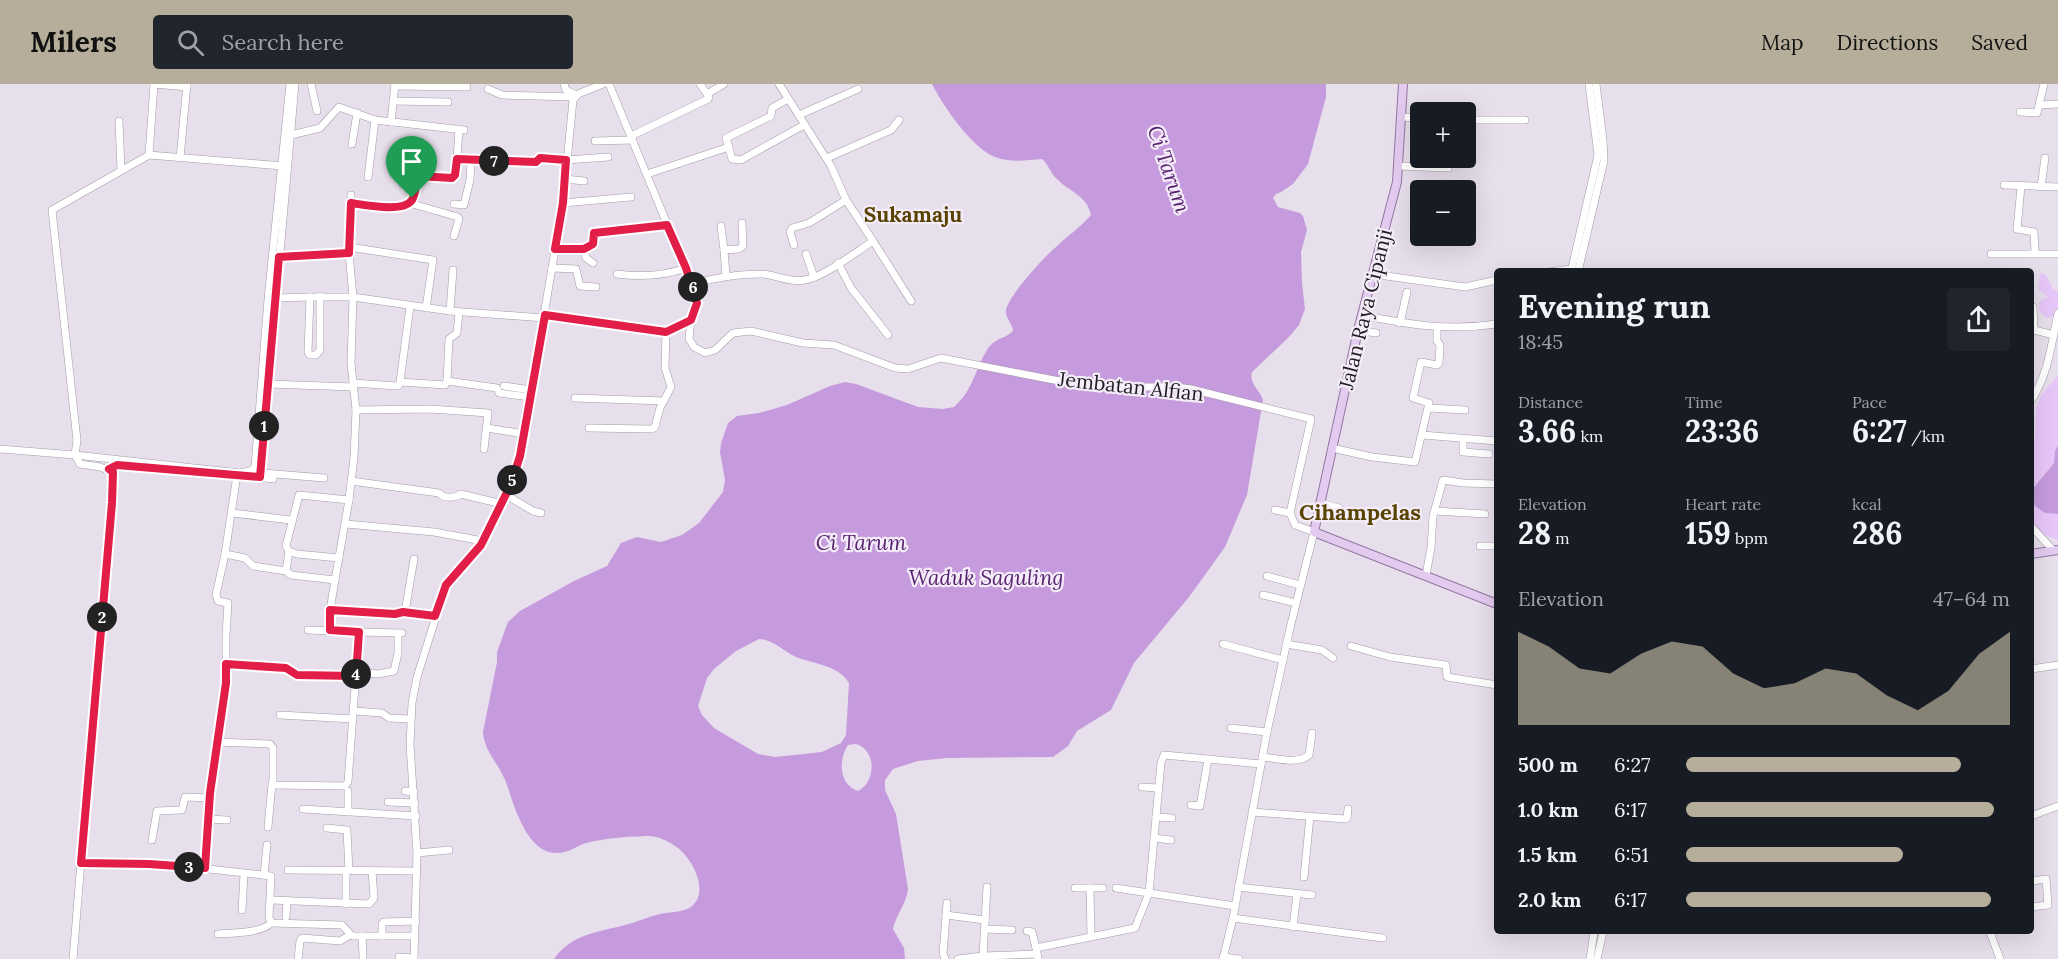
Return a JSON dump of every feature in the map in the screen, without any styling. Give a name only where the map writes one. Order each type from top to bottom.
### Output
[{"type":"main road","name":"Jalan Raya Cipanji","points":[[1314,532],[1358,330],[1394,195],[1399,166],[1403,84]]},
{"type":"main road","points":[[1314,532],[1494,602]]},
{"type":"main road","points":[[2034,554],[2055,550]]},
{"type":"street","points":[[149,155],[154,84],[187,86],[180,158]]},
{"type":"street","points":[[294,85],[310,84],[317,111]]},
{"type":"street","points":[[564,84],[566,90],[575,96]]},
{"type":"street","points":[[488,89],[502,95],[575,96],[603,84]]},
{"type":"street","points":[[277,298],[353,297],[450,311],[544,316],[666,332],[691,320],[697,306],[692,284],[609,84]]},
{"type":"street","points":[[594,141],[632,138],[708,99],[709,97],[700,84]]},
{"type":"street","points":[[707,94],[724,84]]},
{"type":"street","points":[[779,84],[827,158],[846,200],[910,301]]},
{"type":"street","points":[[1575,268],[1598,155],[1589,84]]},
{"type":"street","points":[[1575,268],[1604,161],[1596,84]]},
{"type":"street","points":[[2020,112],[2037,113],[2044,84]]},
{"type":"street","points":[[260,475],[294,85]]},
{"type":"street","points":[[0,449],[240,473],[250,471],[255,467],[268,299],[294,85]]},
{"type":"street","points":[[392,122],[395,85],[467,87]]},
{"type":"street","points":[[799,115],[858,89]]},
{"type":"street","points":[[399,957],[414,959],[417,853],[410,754],[410,719],[417,677],[446,585],[483,542],[506,495],[520,456],[563,203],[566,160],[575,96]]},
{"type":"street","points":[[788,99],[772,108],[772,115],[726,138],[732,159],[741,160],[804,124]]},
{"type":"street","points":[[393,101],[448,102]]},
{"type":"street","points":[[2040,105],[2058,104]]},
{"type":"street","points":[[291,135],[319,129],[324,126],[338,107],[375,120],[461,130],[455,175],[452,178],[406,176]]},
{"type":"street","points":[[352,144],[357,113]]},
{"type":"street","points":[[1401,117],[1410,117]]},
{"type":"street","points":[[119,120],[122,170]]},
{"type":"street","points":[[368,177],[375,120]]},
{"type":"street","points":[[827,158],[891,130],[899,120]]},
{"type":"street","points":[[1476,120],[1525,120]]},
{"type":"street","points":[[647,174],[729,147]]},
{"type":"street","points":[[73,959],[114,478],[113,472],[109,469],[80,464],[75,455],[77,440],[51,211],[149,155],[283,166]]},
{"type":"street","points":[[457,159],[536,162],[540,158],[566,160],[608,157]]},
{"type":"street","points":[[400,158],[407,161],[406,176],[402,184]]},
{"type":"street","points":[[2041,187],[2045,158]]},
{"type":"street","points":[[454,204],[464,205],[470,180],[471,161]]},
{"type":"street","points":[[1399,166],[1410,166]]},
{"type":"street","points":[[409,203],[417,178]]},
{"type":"street","points":[[565,179],[584,181]]},
{"type":"street","points":[[2004,186],[2058,187]]},
{"type":"street","points":[[2021,187],[2017,229],[2034,232],[2035,253]]},
{"type":"street","points":[[563,203],[631,197]]},
{"type":"street","points":[[330,630],[330,610],[349,500],[356,410],[351,363],[353,297],[349,250],[351,199],[393,207],[409,203],[458,217],[454,236]]},
{"type":"street","points":[[795,245],[790,232],[792,228],[809,223],[846,200]]},
{"type":"street","points":[[724,250],[739,249],[743,246],[742,223]]},
{"type":"street","points":[[555,249],[584,249],[593,244],[594,233],[667,225]]},
{"type":"street","points":[[721,226],[726,276]]},
{"type":"street","points":[[692,284],[726,276],[760,274],[793,281],[814,277],[873,241]]},
{"type":"street","points":[[584,249],[586,258],[593,263]]},
{"type":"street","points":[[279,257],[349,250],[433,261],[426,308]]},
{"type":"street","points":[[806,254],[814,277]]},
{"type":"street","points":[[1991,254],[2058,254]]},
{"type":"street","points":[[838,263],[851,288],[888,335]]},
{"type":"street","points":[[552,268],[576,269],[579,286],[596,287]]},
{"type":"street","points":[[617,274],[633,276],[669,274],[686,268]]},
{"type":"street","points":[[450,311],[453,270]]},
{"type":"street","points":[[1372,274],[1465,287],[1494,281]]},
{"type":"street","points":[[1400,323],[1407,292]]},
{"type":"street","points":[[310,297],[308,352],[310,355],[316,355],[320,350],[320,296]]},
{"type":"street","points":[[268,384],[399,386],[410,306]]},
{"type":"street","points":[[400,382],[445,385],[449,339],[457,333],[459,312]]},
{"type":"street","points":[[2034,396],[2045,374],[2058,313]]},
{"type":"street","points":[[1362,315],[1437,328],[1466,329],[1494,324]]},
{"type":"street","name":"Jembatan Alfian","points":[[691,320],[690,341],[698,350],[705,353],[715,350],[733,333],[751,331],[803,343],[834,345],[895,368],[912,368],[938,358],[1080,385],[1175,387],[1310,419],[1290,513]]},
{"type":"street","points":[[1332,448],[1415,462],[1429,402],[1413,398],[1421,362],[1437,365],[1439,363],[1440,345],[1437,341],[1437,328]]},
{"type":"street","points":[[1358,330],[1376,333]]},
{"type":"street","points":[[2034,330],[2054,334]]},
{"type":"street","points":[[589,428],[654,428],[671,387],[665,368],[666,332]]},
{"type":"street","points":[[447,381],[496,388],[500,393],[530,394]]},
{"type":"street","points":[[504,386],[530,394]]},
{"type":"street","points":[[575,398],[664,401]]},
{"type":"street","points":[[1429,408],[1465,410]]},
{"type":"street","points":[[356,410],[440,409],[488,413],[484,449]]},
{"type":"street","points":[[488,428],[524,434]]},
{"type":"street","points":[[1422,435],[1494,441]]},
{"type":"street","points":[[1463,439],[1463,452],[1489,454]]},
{"type":"street","points":[[109,469],[117,465],[237,475],[324,478]]},
{"type":"street","points":[[205,868],[210,798],[226,683],[228,603],[219,601],[216,597],[237,475]]},
{"type":"street","points":[[260,475],[273,479]]},
{"type":"street","points":[[1426,575],[1435,511],[1444,480],[1494,484]]},
{"type":"street","points":[[351,481],[438,493],[442,496],[456,497],[461,494],[502,504]]},
{"type":"street","points":[[286,571],[289,551],[286,546],[291,520],[300,494],[349,500]]},
{"type":"street","points":[[506,495],[533,511],[541,513]]},
{"type":"street","points":[[1320,503],[1339,508]]},
{"type":"street","points":[[1239,959],[1223,958],[1233,918],[1267,732],[1314,532],[1295,525],[1290,513],[1275,510]]},
{"type":"street","points":[[1435,511],[1485,514]]},
{"type":"street","points":[[232,513],[291,520]]},
{"type":"street","points":[[346,524],[434,532],[483,542]]},
{"type":"street","points":[[2034,529],[2055,550]]},
{"type":"street","points":[[1480,546],[1494,546]]},
{"type":"street","points":[[289,551],[297,554],[339,558]]},
{"type":"street","points":[[225,554],[244,558],[254,566],[286,571],[291,575],[335,580]]},
{"type":"street","points":[[405,612],[414,559]]},
{"type":"street","points":[[1267,576],[1300,585]]},
{"type":"street","points":[[1263,595],[1296,603]]},
{"type":"street","points":[[330,610],[395,614],[405,612],[435,616]]},
{"type":"street","points":[[226,664],[286,668],[297,675],[378,674],[394,671],[400,634],[308,630]]},
{"type":"street","points":[[272,784],[345,786],[348,782],[359,632]]},
{"type":"street","points":[[1223,644],[1283,660]]},
{"type":"street","points":[[1286,644],[1322,650],[1333,658]]},
{"type":"street","points":[[1351,646],[1390,657],[1446,665],[1448,676],[1494,684]]},
{"type":"street","points":[[2034,669],[2058,665]]},
{"type":"street","points":[[280,715],[382,713],[390,718],[410,719]]},
{"type":"street","points":[[1231,728],[1267,732]]},
{"type":"street","points":[[958,959],[1037,954],[1091,936],[1135,927],[1149,893],[1158,788],[1164,755],[1208,759],[1305,759],[1310,753],[1312,733]]},
{"type":"street","points":[[217,742],[270,744],[273,748],[268,827]]},
{"type":"street","points":[[1191,805],[1200,806],[1208,759]]},
{"type":"street","points":[[1142,787],[1158,788]]},
{"type":"street","points":[[348,791],[348,812]]},
{"type":"street","points":[[405,791],[414,792]]},
{"type":"street","points":[[152,840],[157,811],[182,810],[186,797],[210,798]]},
{"type":"street","points":[[388,802],[415,803]]},
{"type":"street","points":[[2034,815],[2058,806]]},
{"type":"street","points":[[303,809],[416,816]]},
{"type":"street","points":[[1252,812],[1346,819],[1348,809]]},
{"type":"street","points":[[1305,878],[1310,816]]},
{"type":"street","points":[[1156,817],[1172,818]]},
{"type":"street","points":[[208,819],[227,820]]},
{"type":"street","points":[[327,828],[347,829],[346,904]]},
{"type":"street","points":[[1154,838],[1171,840]]},
{"type":"street","points":[[264,875],[267,845]]},
{"type":"street","points":[[417,853],[449,850]]},
{"type":"street","points":[[81,863],[205,868],[264,875],[272,878],[269,918],[271,923]]},
{"type":"street","points":[[288,870],[417,871]]},
{"type":"street","points":[[271,900],[365,905],[374,901],[372,871]]},
{"type":"street","points":[[242,910],[244,874]]},
{"type":"street","points":[[2034,881],[2046,879],[2048,905],[2034,907]]},
{"type":"street","points":[[983,956],[987,887]]},
{"type":"street","points":[[1238,887],[1312,895]]},
{"type":"street","points":[[1075,888],[1102,888]]},
{"type":"street","points":[[1089,888],[1091,936]]},
{"type":"street","points":[[1116,888],[1235,906]]},
{"type":"street","points":[[1293,927],[1297,894]]},
{"type":"street","points":[[286,917],[287,901]]},
{"type":"street","points":[[945,959],[943,954],[947,903]]},
{"type":"street","points":[[946,915],[985,920]]},
{"type":"street","points":[[1233,918],[1383,938]]},
{"type":"street","points":[[382,936],[383,923],[416,921]]},
{"type":"street","points":[[218,934],[260,929],[271,923],[342,925],[346,927],[350,935]]},
{"type":"street","points":[[984,929],[1012,930]]},
{"type":"street","points":[[1027,931],[1032,932],[1037,954]]},
{"type":"street","points":[[1590,959],[1594,934]]},
{"type":"street","points":[[1597,959],[1603,934]]},
{"type":"street","points":[[1991,934],[2000,959]]},
{"type":"street","points":[[298,959],[302,939],[340,941],[350,935],[415,936]]},
{"type":"street","points":[[362,936],[362,958],[372,958]]},
{"type":"shaded area","points":[[2040,273],[2046,275],[2053,289],[2058,291],[2058,315],[2047,318],[2040,311],[2040,301],[2048,297],[2038,289]]},
{"type":"shaded area","points":[[2058,375],[2058,445],[2054,463],[2034,487],[2036,408],[2042,394]]},
{"type":"shaded area","points":[[2034,503],[2041,510],[2058,514],[2058,541],[2036,528]]},
{"type":"water","name":"Waduk Saguling","points":[[932,84],[1326,84],[1326,97],[1308,164],[1293,184],[1273,198],[1278,207],[1300,213],[1303,216],[1307,230],[1301,252],[1305,309],[1299,325],[1289,337],[1252,372],[1253,383],[1263,400],[1247,495],[1225,547],[1189,597],[1134,663],[1111,710],[1077,731],[1068,746],[1053,757],[947,758],[918,761],[893,769],[885,780],[885,790],[896,814],[908,889],[893,929],[904,948],[905,959],[554,959],[569,944],[586,935],[660,914],[688,909],[697,901],[699,885],[694,868],[684,853],[671,843],[658,838],[645,836],[601,840],[557,853],[538,846],[531,838],[519,817],[504,778],[489,753],[483,732],[497,652],[508,622],[520,611],[574,581],[607,566],[621,543],[637,537],[661,542],[682,535],[699,523],[723,492],[725,480],[720,452],[721,443],[728,423],[737,416],[787,405],[830,386],[845,382],[918,407],[943,409],[954,407],[966,393],[990,346],[1013,331],[1006,310],[1013,295],[1044,259],[1091,215],[1082,198],[1055,177],[1042,159],[1007,160],[995,157],[977,145],[959,125]],"holes":[[[759,639],[773,643],[794,656],[831,668],[849,683],[846,735],[841,743],[822,752],[775,757],[758,754],[714,728],[702,715],[698,706],[707,678],[714,669],[736,651]],[[856,744],[868,753],[872,766],[868,781],[858,791],[847,783],[842,771],[843,758],[848,745]]]},
{"type":"water","points":[[2058,445],[2058,514],[2045,513],[2035,506],[2034,502],[2034,487],[2054,463]]},
{"type":"district","name":"Sukamaju","points":[[913,214]]},
{"type":"district","name":"Cihampelas","points":[[1360,512]]},
{"type":"route","points":[[540,158],[566,160],[563,203],[555,249],[584,249],[593,244],[594,233],[667,225],[692,284],[697,303],[695,312],[691,320],[666,332],[545,315],[520,456],[511,484],[481,545],[446,585],[435,616],[403,612],[395,614],[330,610],[330,630],[359,632],[356,676],[297,675],[286,668],[226,664],[226,683],[210,793],[205,868],[81,863],[114,478],[113,472],[109,469],[117,465],[260,477],[279,257],[349,253],[351,203],[393,207],[405,205],[412,198],[418,176],[450,179],[455,175],[457,159],[536,162],[540,158]]},
{"type":"water label","name":"Ci Tarum","points":[[1169,169]]},
{"type":"water label","name":"Ci Tarum","points":[[861,542]]}]
